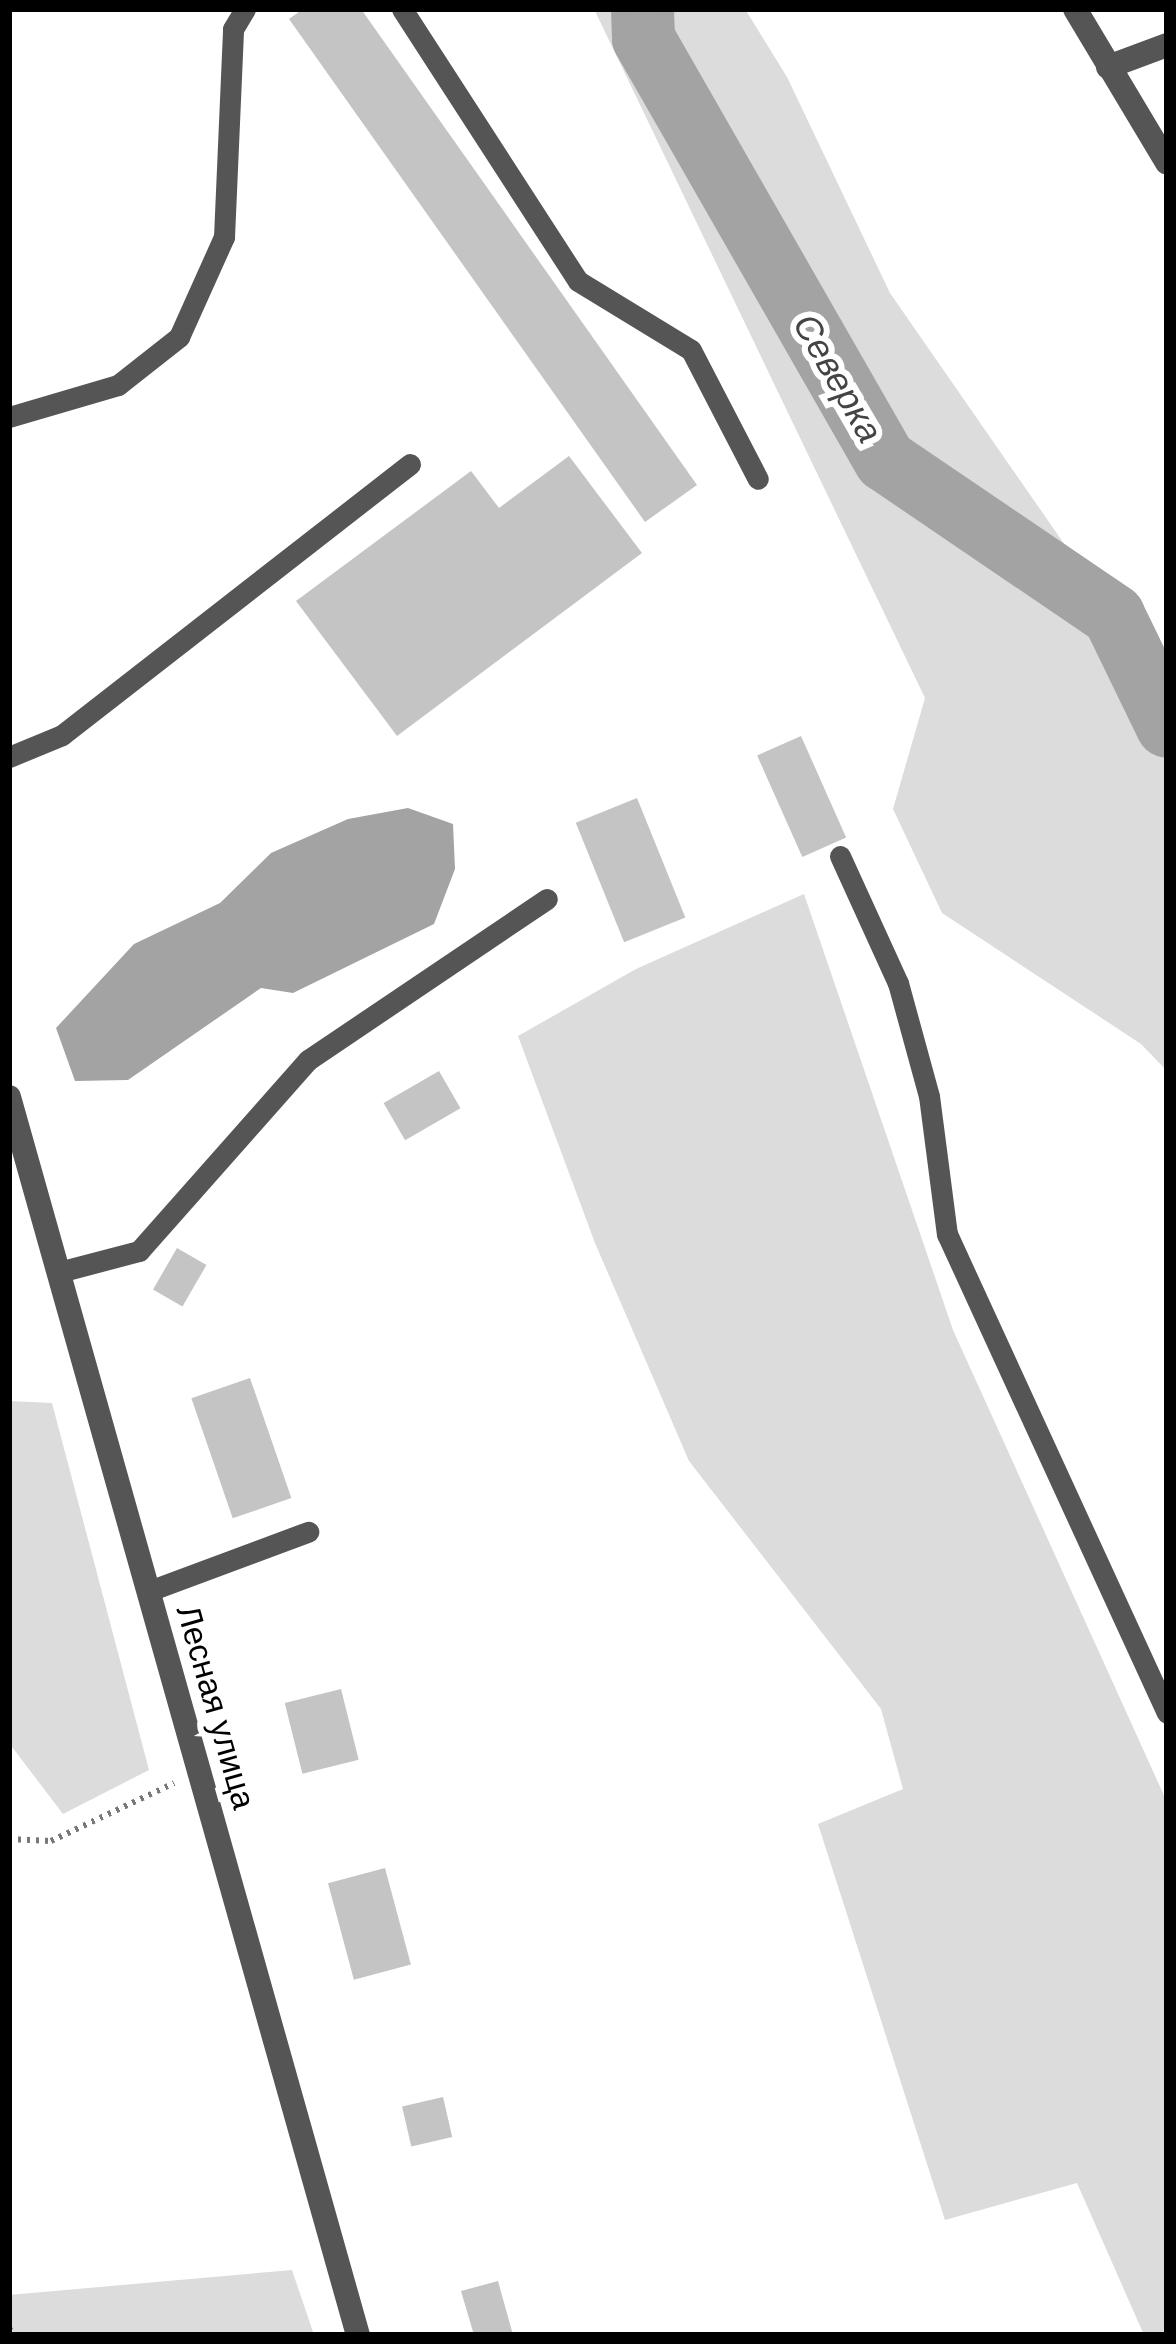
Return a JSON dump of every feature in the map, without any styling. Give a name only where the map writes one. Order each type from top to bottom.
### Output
[{"type":"street","points":[[1075,9],[1167,163]]},
{"type":"street","points":[[1108,67],[1167,45]]},
{"type":"street","name":"Лесная улица","points":[[9,1096],[358,2335]]},
{"type":"lane","points":[[9,417],[118,385],[179,337],[224,237],[233,29],[245,9]]},
{"type":"lane","points":[[403,9],[578,281],[691,350],[758,478]]},
{"type":"lane","points":[[9,757],[62,735],[410,464]]},
{"type":"lane","points":[[840,856],[898,982],[928,1096],[947,1234],[1167,1713]]},
{"type":"lane","points":[[59,1271],[139,1251],[308,1060],[547,899]]},
{"type":"lane","points":[[148,1591],[308,1532]]},
{"type":"path","points":[[9,1839],[51,1841],[199,1772]]},
{"type":"path","points":[[9,2329],[16,2335]]},
{"type":"shaded area","points":[[594,9],[745,9],[787,77],[890,293],[1167,692],[1167,1071],[1141,1044],[942,913],[893,809],[925,698]]},
{"type":"shaded area","points":[[408,808],[453,824],[455,869],[434,924],[293,993],[261,988],[128,1080],[75,1081],[56,1028],[134,944],[220,903],[271,853],[348,819]]},
{"type":"shaded area","points":[[804,894],[953,1330],[1167,1802],[1167,2335],[1144,2335],[1077,2183],[945,2220],[818,1824],[903,1789],[881,1709],[689,1461],[595,1243],[518,1036],[636,969]]},
{"type":"shaded area","points":[[9,1401],[52,1403],[149,1770],[63,1814],[9,1743]]},
{"type":"shaded area","points":[[292,2270],[314,2335],[9,2335],[9,2295]]},
{"type":"building","points":[[303,9],[361,9],[697,485],[645,522],[289,19]]},
{"type":"building","points":[[569,456],[642,553],[397,736],[296,601],[471,471],[499,508]]},
{"type":"building","points":[[801,736],[846,837],[802,857],[757,756]]},
{"type":"building","points":[[637,798],[685,918],[624,942],[576,823]]},
{"type":"building","points":[[439,1071],[460,1108],[405,1140],[384,1103]]},
{"type":"building","points":[[177,1248],[206,1265],[182,1307],[153,1290]]},
{"type":"building","points":[[250,1378],[291,1498],[233,1518],[191,1398]]},
{"type":"building","points":[[341,1689],[359,1760],[302,1774],[285,1703]]},
{"type":"building","points":[[385,1868],[411,1965],[354,1980],[328,1883]]},
{"type":"building","points":[[443,2097],[452,2137],[411,2146],[402,2106]]},
{"type":"building","points":[[498,2281],[513,2335],[474,2335],[461,2291]]},
{"type":"waterway","name":"Северка","points":[[642,9],[643,38],[885,460],[1113,615],[1167,726]]}]
